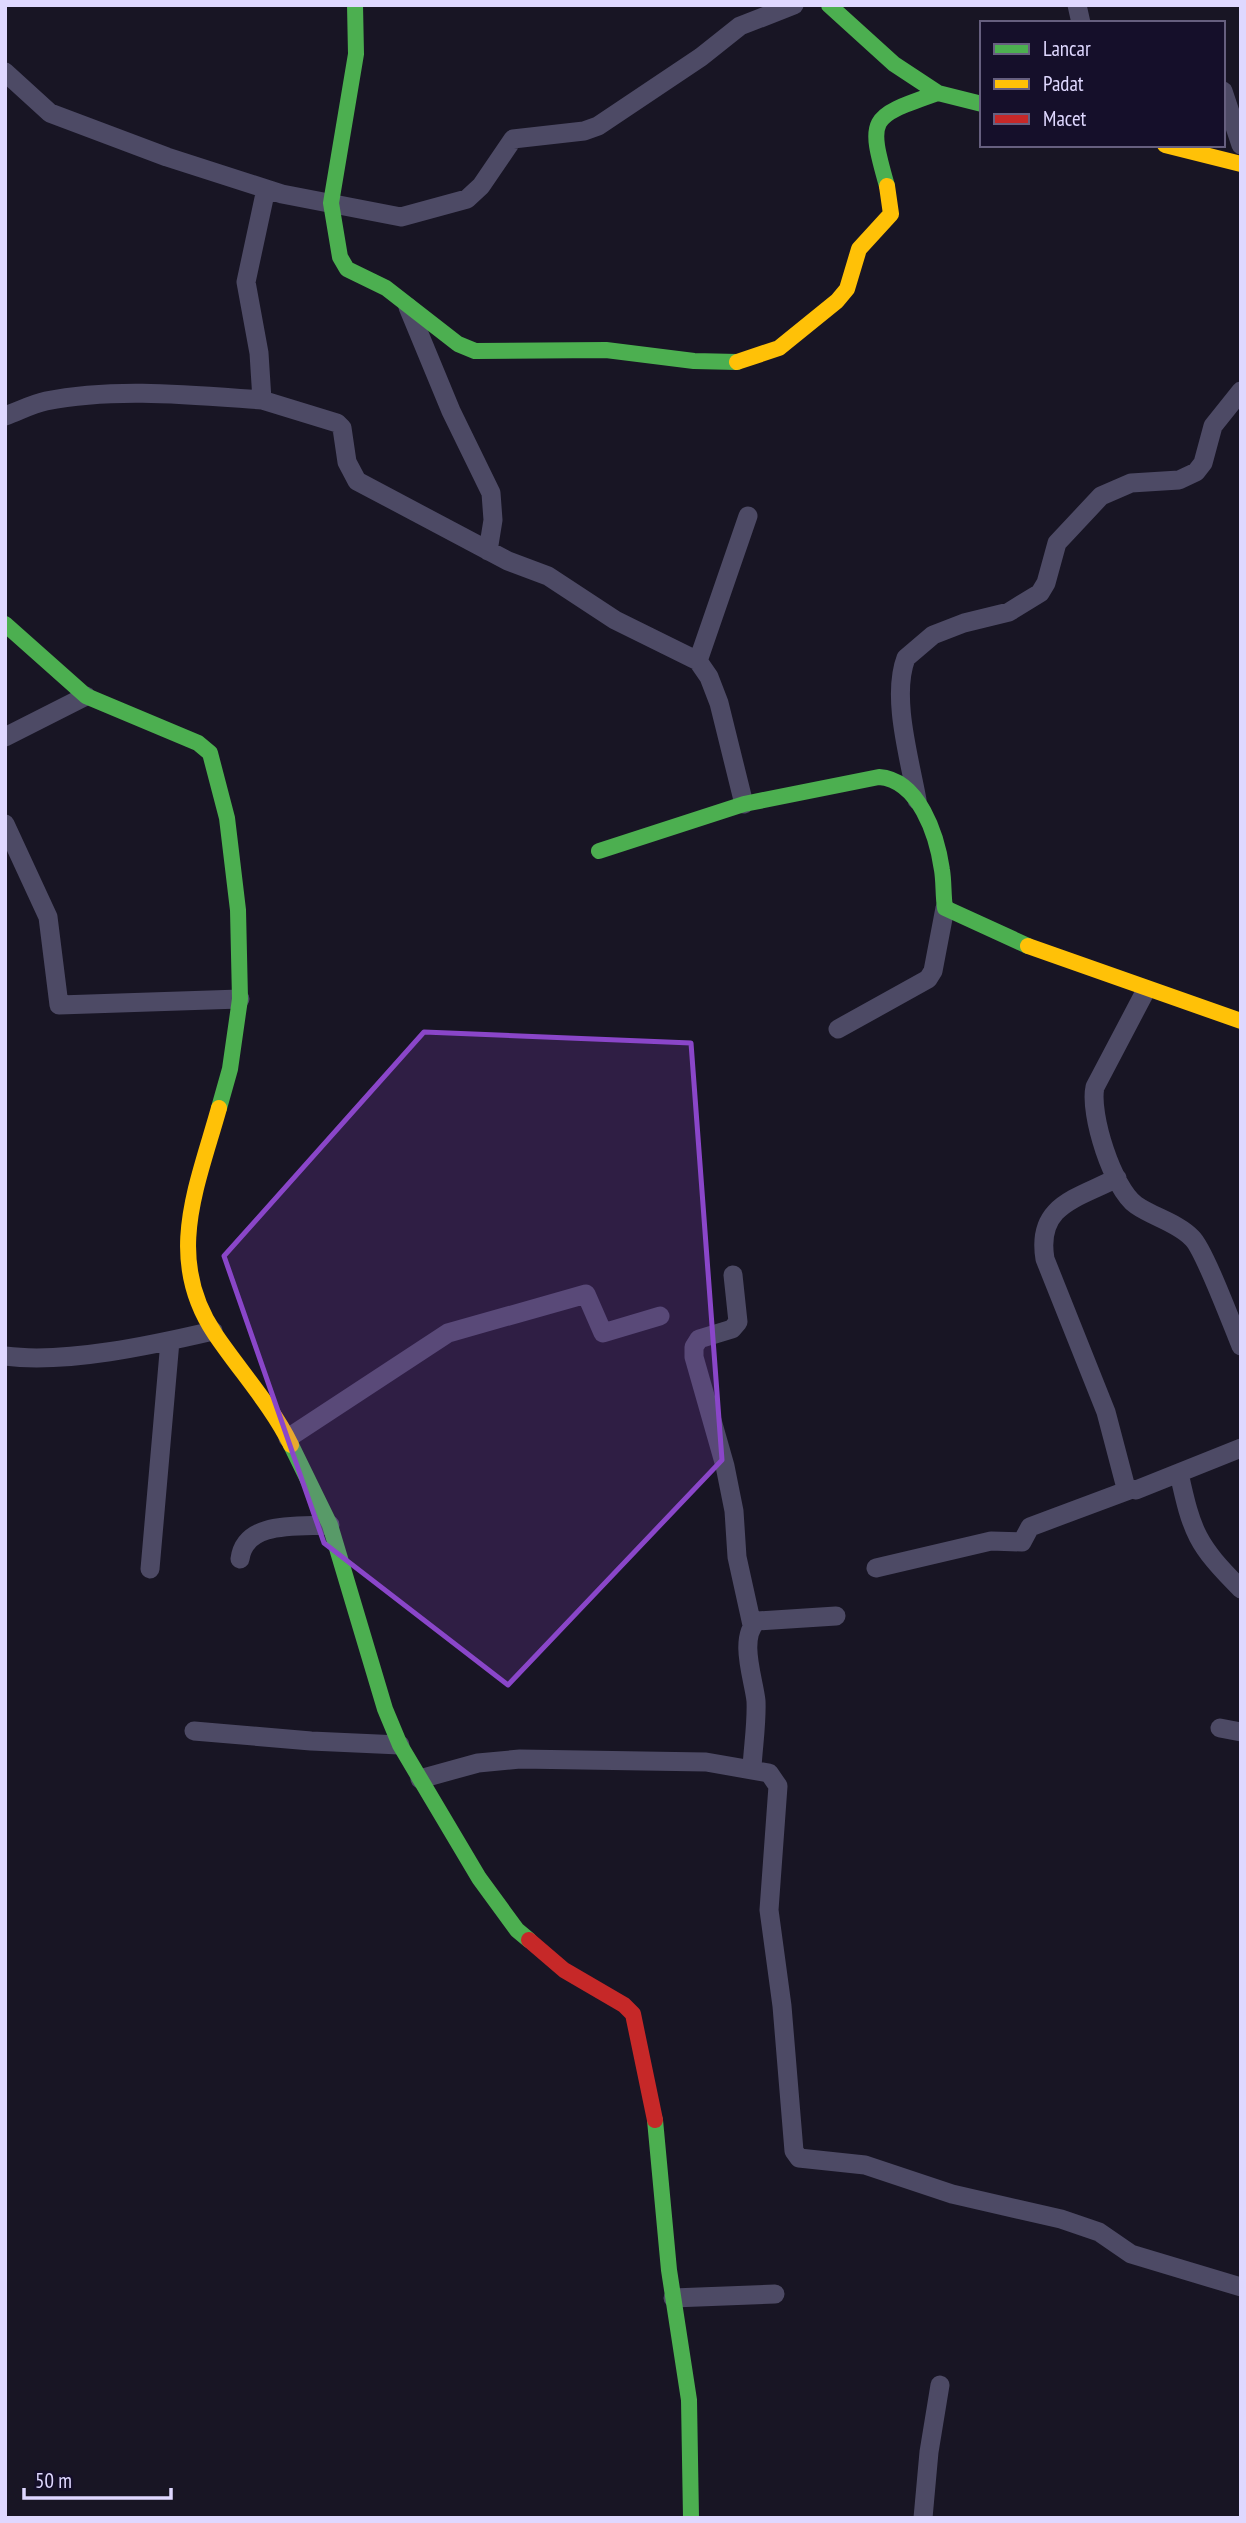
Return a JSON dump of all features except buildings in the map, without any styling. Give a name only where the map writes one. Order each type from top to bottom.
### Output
[{"type":"street","points":[[355,5],[356,54],[346,100],[336,185],[331,203],[340,257],[347,269],[404,300],[458,344],[475,351],[606,350],[731,363],[760,357],[779,348],[838,301],[846,289],[859,248],[891,214],[872,139],[880,119],[898,106],[938,93]]},
{"type":"street","points":[[5,72],[50,113],[266,189],[401,217],[467,199],[481,186],[513,139],[598,127],[701,57],[740,26],[794,5]]},
{"type":"street","points":[[829,5],[894,64],[938,93],[980,104]]},
{"type":"street","points":[[1225,97],[1241,145]]},
{"type":"street","points":[[1174,147],[1241,164]]},
{"type":"street","points":[[262,400],[259,353],[246,282],[266,189]]},
{"type":"street","points":[[404,300],[452,411],[488,485],[493,520],[488,551]]},
{"type":"street","points":[[838,1029],[928,979],[933,971],[933,958],[945,908],[942,895],[943,875],[932,833],[917,800],[904,728],[901,691],[906,658],[933,635],[964,623],[1009,612],[1040,593],[1046,583],[1057,543],[1101,496],[1131,483],[1179,480],[1196,472],[1203,463],[1213,426],[1241,391]]},
{"type":"street","points":[[5,416],[43,402],[78,396],[137,394],[262,400],[337,423],[342,428],[347,462],[357,481],[488,551],[548,576],[615,620],[698,661],[709,677],[719,703],[744,804]]},
{"type":"street","points":[[698,661],[719,592],[748,516]]},
{"type":"street","points":[[5,625],[86,696],[198,743],[210,753],[227,818],[238,910],[240,999],[230,1069],[188,1221],[186,1249],[197,1297],[213,1331],[288,1438],[330,1525],[385,1709],[400,1745],[479,1878],[517,1930],[564,1969],[624,2005],[633,2014],[653,2103],[673,2298],[689,2400],[691,2518]]},
{"type":"street","points":[[5,737],[86,696]]},
{"type":"street","points":[[599,851],[744,804],[879,777],[893,778],[917,800]]},
{"type":"street","points":[[5,824],[48,916],[55,996],[59,1005],[240,999]]},
{"type":"street","points":[[945,908],[1030,947],[1146,990],[1241,1021]]},
{"type":"street","points":[[1146,990],[1095,1087],[1092,1100],[1094,1117],[1118,1186],[1134,1203],[1193,1238],[1241,1346]]},
{"type":"street","points":[[1117,1178],[1067,1203],[1046,1222],[1042,1233],[1045,1259],[1107,1412],[1129,1490]]},
{"type":"street","points":[[733,1275],[738,1322],[732,1329],[699,1339],[694,1347],[694,1357],[725,1466],[734,1511],[737,1556],[752,1625],[749,1642],[756,1701],[752,1768]]},
{"type":"street","points":[[288,1438],[448,1333],[586,1294],[603,1333],[660,1316]]},
{"type":"street","points":[[5,1356],[42,1359],[170,1341],[213,1331]]},
{"type":"street","points":[[150,1569],[170,1341]]},
{"type":"street","points":[[876,1568],[991,1541],[1017,1545],[1022,1542],[1030,1527],[1241,1448]]},
{"type":"street","points":[[1179,1473],[1194,1533],[1207,1553],[1241,1589]]},
{"type":"street","points":[[240,1559],[242,1547],[249,1536],[261,1531],[330,1525]]},
{"type":"street","points":[[752,1625],[757,1621],[835,1615]]},
{"type":"street","points":[[1220,1728],[1241,1732]]},
{"type":"street","points":[[194,1731],[400,1745]]},
{"type":"street","points":[[420,1779],[478,1763],[520,1759],[706,1762],[769,1773],[778,1786],[769,1910],[782,2006],[794,2151],[799,2158],[865,2165],[952,2194],[1060,2219],[1099,2232],[1131,2254],[1241,2287]]},
{"type":"street","points":[[673,2298],[775,2294]]},
{"type":"street","points":[[923,2518],[929,2452],[940,2385]]},
{"type":"highlighted area","points":[[424,1032],[691,1043],[722,1460],[508,1685],[324,1543],[224,1256]]},
{"type":"traffic: fast","points":[[355,5],[356,54],[331,203],[340,257],[347,269],[386,288],[458,344],[475,351],[606,350],[694,361],[737,362]]},
{"type":"traffic: fast","points":[[829,5],[894,64],[938,93],[980,104]]},
{"type":"traffic: fast","points":[[887,186],[877,145],[876,132],[880,122],[899,108],[938,93]]},
{"type":"traffic: fast","points":[[5,624],[86,696],[198,743],[210,753],[227,818],[238,910],[240,999],[230,1069],[219,1108]]},
{"type":"traffic: fast","points":[[599,851],[744,804],[879,777],[893,780],[915,799],[930,826],[943,875],[945,908],[1028,946]]},
{"type":"traffic: fast","points":[[291,1445],[330,1525],[385,1709],[400,1745],[479,1878],[517,1930],[529,1940]]},
{"type":"traffic: fast","points":[[655,2120],[669,2270],[689,2400],[691,2518]]},
{"type":"traffic: slow","points":[[1173,147],[1241,164]]},
{"type":"traffic: slow","points":[[737,362],[779,348],[837,301],[847,289],[859,249],[891,214],[887,186]]},
{"type":"traffic: slow","points":[[1028,946],[1241,1021]]},
{"type":"traffic: slow","points":[[219,1108],[202,1166],[190,1222],[188,1250],[191,1278],[200,1306],[215,1334],[265,1402],[291,1445]]},
{"type":"traffic: jam","points":[[529,1940],[564,1970],[624,2005],[633,2014],[655,2120]]}]
